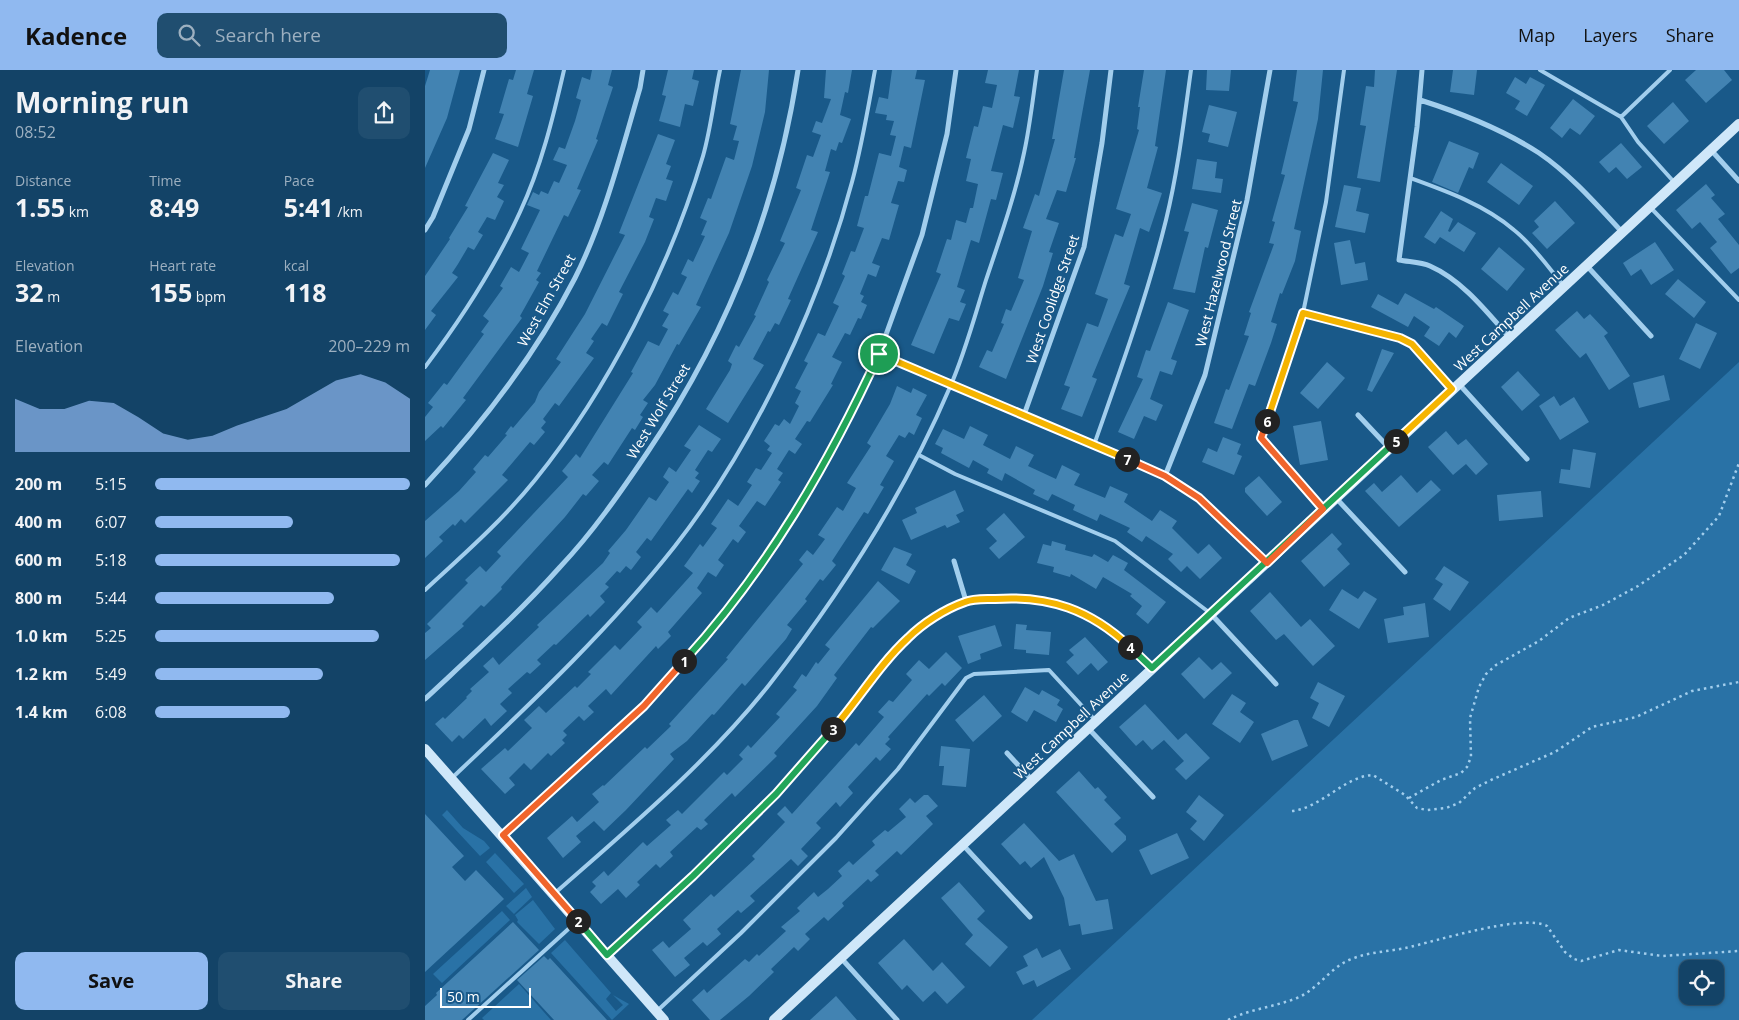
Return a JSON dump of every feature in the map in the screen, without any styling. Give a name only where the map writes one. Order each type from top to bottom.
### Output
[{"type":"street","points":[[425,230],[433,217],[469,129],[484,70]]},
{"type":"street","name":"West Elm Street","points":[[425,485],[479,425],[503,393],[547,326],[576,276],[607,196],[640,88],[643,70]]},
{"type":"street","name":"West Wolf Street","points":[[425,699],[510,619],[561,566],[620,494],[672,416],[722,324],[754,246],[791,116],[798,70]]},
{"type":"street","points":[[503,835],[644,706],[704,639],[751,581],[823,468],[879,354],[922,235],[947,134],[956,70]]},
{"type":"street","name":"West Coolidge Street","points":[[1024,415],[1084,247],[1102,143],[1111,70]]},
{"type":"street","name":"West Hazelwood Street","points":[[1165,476],[1205,374],[1247,200],[1270,70]]},
{"type":"street","points":[[1422,70],[1411,178],[1399,260],[1429,266],[1454,282],[1475,300],[1509,337]]},
{"type":"street","points":[[1420,100],[1491,126],[1540,154],[1589,196],[1623,233]]},
{"type":"street","name":"West Campbell Avenue","points":[[773,1020],[1739,124]]},
{"type":"street","points":[[1711,150],[1739,180]]},
{"type":"street","points":[[1586,266],[1651,336]]},
{"type":"street","points":[[879,354],[1165,476],[1199,498],[1267,563]]},
{"type":"street","points":[[1455,386],[1527,459]]},
{"type":"street","points":[[1358,415],[1389,448]]},
{"type":"street","points":[[1335,497],[1405,572]]},
{"type":"street","points":[[954,561],[966,601]]},
{"type":"street","points":[[607,955],[693,876],[776,794],[845,716],[888,658],[909,637],[936,616],[966,601],[1023,597],[1082,612],[1113,630],[1152,668]]},
{"type":"street","points":[[1211,614],[1276,684]]},
{"type":"street","points":[[1092,725],[1153,797]]},
{"type":"street","points":[[425,749],[503,835],[664,1020]]},
{"type":"street","points":[[1007,753],[1032,780]]},
{"type":"street","points":[[963,844],[1030,917]]},
{"type":"street","points":[[841,958],[897,1020]]},
{"type":"lane","points":[[425,367],[462,318],[521,211],[551,125],[564,70]]},
{"type":"lane","points":[[425,590],[487,532],[535,481],[579,420],[622,346],[651,291],[681,222],[703,154],[720,70]]},
{"type":"lane","points":[[452,778],[605,629],[675,545],[742,446],[804,322],[832,246],[852,184],[875,70]]},
{"type":"lane","points":[[554,894],[650,809],[709,751],[768,686],[847,578],[878,529],[919,455],[951,385],[1001,236],[1022,162],[1037,70]]},
{"type":"lane","points":[[1094,445],[1146,290],[1166,219],[1191,70]]},
{"type":"lane","points":[[1323,509],[1261,438],[1303,313],[1326,202],[1344,70]]},
{"type":"lane","points":[[1540,70],[1621,117],[1638,142],[1676,183]]},
{"type":"lane","points":[[1621,117],[1670,70]]},
{"type":"lane","points":[[1411,178],[1483,209],[1515,230],[1565,286]]},
{"type":"lane","points":[[1651,207],[1739,300]]},
{"type":"lane","points":[[1303,313],[1400,338],[1412,344],[1455,386]]},
{"type":"lane","points":[[919,455],[955,474],[1115,541],[1211,614]]},
{"type":"lane","points":[[657,1011],[741,933],[836,838],[898,769],[966,678],[974,674],[1049,670],[1092,725]]},
{"type":"lane","points":[[468,1020],[577,921]]},
{"type":"path","points":[[1409,798],[1441,780],[1461,773],[1467,767],[1471,757],[1469,726],[1473,706],[1482,680],[1491,668],[1539,640],[1569,618],[1603,605],[1638,586],[1684,555],[1719,516],[1739,463]]},
{"type":"path","points":[[1291,811],[1306,807],[1369,776],[1378,777],[1409,798],[1417,808],[1427,810],[1446,808],[1459,803],[1475,788],[1555,752],[1591,727],[1637,717],[1692,691],[1739,682]]},
{"type":"path","points":[[1228,1020],[1249,1011],[1304,995],[1335,968],[1359,957],[1404,949],[1456,935],[1528,922],[1547,926],[1569,957],[1581,961],[1619,950],[1661,956],[1739,951]]},
{"type":"shaded area","points":[[1739,362],[1739,1020],[1032,1020]]},
{"type":"shaded area","points":[[447,810],[463,828],[484,841],[490,848],[480,856],[442,815]]},
{"type":"shaded area","points":[[495,853],[524,884],[514,893],[486,862]]},
{"type":"shaded area","points":[[526,888],[532,897],[514,914],[506,906]]},
{"type":"shaded area","points":[[533,900],[555,929],[539,944],[517,922],[518,920],[515,915]]},
{"type":"shaded area","points":[[502,911],[510,920],[442,983],[433,974]]},
{"type":"shaded area","points":[[565,940],[611,993],[606,999],[616,1011],[623,1005],[613,995],[629,1004],[612,1020],[551,953]]},
{"type":"shaded area","points":[[519,984],[551,1020],[484,1020],[482,1018]]},
{"type":"building","points":[[430,70],[460,70],[447,118],[425,168],[425,86]]},
{"type":"building","points":[[516,70],[534,70],[527,94],[533,96],[518,147],[495,139],[504,114],[499,113],[509,79],[513,80]]},
{"type":"building","points":[[592,70],[612,70],[608,85],[613,87],[596,139],[598,140],[577,189],[581,190],[568,217],[564,215],[537,271],[541,273],[536,280],[539,282],[520,316],[522,318],[463,398],[466,400],[443,428],[441,426],[425,441],[425,417],[433,407],[428,403],[444,383],[447,385],[484,334],[481,332],[489,321],[483,316],[503,288],[500,286],[511,267],[519,272],[529,253],[521,249],[540,210],[527,205],[533,192],[539,195],[541,191],[548,194],[554,181],[559,183],[567,165],[553,160],[559,147],[565,149],[581,100],[576,98],[582,77],[590,80]]},
{"type":"building","points":[[668,70],[694,70],[692,79],[699,81],[693,106],[685,104],[680,127],[659,121],[666,96],[662,95]]},
{"type":"building","points":[[741,70],[769,70],[765,112],[752,166],[729,233],[696,305],[701,307],[679,345],[677,344],[655,385],[643,400],[648,403],[640,415],[643,417],[635,430],[632,428],[608,465],[604,462],[592,475],[599,481],[586,496],[583,494],[565,517],[501,587],[502,589],[484,607],[481,605],[462,624],[464,626],[425,660],[425,633],[431,628],[427,624],[468,583],[465,580],[480,566],[486,572],[501,556],[497,552],[568,477],[562,471],[576,454],[580,458],[633,373],[631,372],[648,341],[659,346],[668,329],[662,326],[669,314],[663,311],[673,292],[678,295],[687,277],[681,274],[688,259],[693,262],[705,236],[701,235],[707,221],[700,218],[708,198],[711,199],[726,157],[734,160],[739,141],[733,140],[737,126],[730,124]]},
{"type":"building","points":[[826,70],[852,70],[848,93],[845,92],[840,115],[851,119],[842,143],[839,142],[836,151],[831,149],[825,171],[830,172],[811,230],[818,232],[788,299],[791,300],[779,325],[775,323],[770,332],[768,331],[753,359],[764,365],[728,423],[706,409],[730,370],[732,364],[728,361],[736,345],[739,347],[756,316],[754,315],[769,282],[767,280],[785,243],[780,241],[801,190],[796,188],[807,155],[813,157],[821,135],[812,132],[816,121],[822,123],[831,99],[824,98]]},
{"type":"building","points":[[892,70],[917,70],[915,79],[925,80],[911,148],[904,146],[899,167],[907,170],[904,182],[898,181],[891,203],[899,205],[889,240],[882,238],[872,263],[880,266],[876,277],[868,274],[860,294],[864,296],[861,302],[867,305],[861,319],[858,318],[850,335],[845,333],[832,357],[842,362],[831,384],[833,385],[810,422],[807,421],[795,439],[802,444],[795,454],[789,450],[777,469],[783,473],[778,480],[781,482],[765,506],[757,501],[739,526],[746,532],[738,543],[733,539],[718,560],[724,565],[716,577],[708,572],[697,588],[702,593],[668,632],[671,636],[658,649],[656,646],[611,695],[606,689],[588,706],[594,712],[584,721],[579,716],[563,731],[567,735],[562,740],[565,743],[551,756],[548,753],[531,770],[524,763],[509,778],[515,785],[505,794],[481,769],[505,748],[508,751],[532,728],[524,720],[539,706],[546,713],[575,686],[577,688],[591,674],[588,672],[615,645],[620,650],[642,627],[637,622],[651,607],[657,613],[693,573],[684,566],[700,544],[703,547],[717,528],[711,524],[728,499],[738,506],[752,485],[747,482],[756,468],[761,470],[772,453],[767,450],[770,446],[764,441],[775,424],[779,426],[784,419],[790,424],[799,406],[795,403],[801,391],[795,388],[808,363],[804,361],[818,333],[825,336],[839,306],[833,303],[845,276],[842,274],[851,251],[855,252],[864,228],[857,226],[865,196],[868,196],[879,153],[891,156],[896,136],[890,135],[894,121],[886,120],[887,115],[875,113],[879,97],[888,99]]},
{"type":"building","points":[[988,70],[1019,70],[1014,96],[1020,97],[1013,128],[1003,125],[991,171],[1003,173],[996,200],[991,199],[979,243],[971,240],[957,287],[965,290],[960,302],[966,304],[959,321],[949,318],[934,354],[911,345],[941,274],[936,272],[947,239],[951,240],[956,220],[966,223],[970,208],[973,208],[978,184],[966,181],[971,159],[966,158],[974,126],[978,127],[983,106],[992,108],[997,85],[985,83]]},
{"type":"building","points":[[1064,70],[1090,70],[1074,158],[1076,158],[1066,192],[1057,190],[1046,219],[1059,223],[1049,252],[1053,253],[1043,286],[1006,379],[979,367],[987,350],[992,352],[1004,324],[1001,323],[1006,309],[1011,311],[1024,280],[1018,278],[1032,231],[1023,228],[1035,194],[1039,196],[1055,139],[1052,139]]},
{"type":"building","points":[[1144,70],[1166,70],[1155,146],[1158,147],[1147,188],[1162,193],[1149,232],[1140,228],[1124,284],[1130,286],[1092,377],[1097,379],[1082,417],[1061,409],[1070,387],[1064,385],[1087,323],[1098,327],[1108,299],[1095,294],[1115,234],[1123,237],[1131,214],[1116,209],[1139,130],[1137,129],[1140,107],[1138,107]]},
{"type":"building","points":[[1207,70],[1231,70],[1229,91],[1206,90]]},
{"type":"building","points":[[1297,70],[1323,70],[1318,119],[1294,229],[1301,231],[1295,261],[1282,294],[1280,293],[1271,322],[1277,324],[1271,343],[1255,386],[1249,384],[1232,429],[1214,423],[1226,389],[1229,390],[1249,336],[1244,335],[1251,313],[1249,312],[1274,244],[1269,243],[1275,222],[1272,221],[1285,175],[1281,174],[1298,102],[1293,101]]},
{"type":"building","points":[[1375,70],[1397,70],[1380,182],[1357,178],[1366,126],[1360,125],[1366,86],[1374,87]]},
{"type":"building","points":[[1453,70],[1477,70],[1474,95],[1450,92]]},
{"type":"building","points":[[1696,70],[1724,70],[1732,80],[1706,103],[1685,80]]},
{"type":"building","points":[[1515,77],[1526,84],[1530,77],[1545,85],[1527,116],[1515,109],[1520,101],[1506,93]]},
{"type":"building","points":[[1573,99],[1595,116],[1580,135],[1570,128],[1562,138],[1550,128]]},
{"type":"building","points":[[1673,102],[1689,121],[1664,144],[1647,126]]},
{"type":"building","points":[[1209,105],[1237,112],[1228,147],[1208,142],[1210,134],[1202,132]]},
{"type":"building","points":[[658,134],[675,140],[666,164],[671,166],[666,179],[673,181],[666,201],[656,198],[649,217],[654,219],[645,242],[619,292],[623,294],[607,326],[602,323],[591,339],[594,341],[586,353],[594,358],[559,406],[555,403],[543,419],[546,422],[541,428],[545,432],[534,445],[530,442],[502,475],[508,480],[465,523],[461,519],[455,526],[453,524],[439,537],[443,541],[425,558],[425,521],[459,491],[476,472],[473,469],[485,455],[488,457],[507,435],[505,434],[511,426],[513,428],[535,402],[539,392],[561,362],[556,359],[585,314],[625,235],[619,233]]},
{"type":"building","points":[[1449,141],[1479,153],[1473,169],[1469,167],[1458,193],[1432,182]]},
{"type":"building","points":[[1621,143],[1642,167],[1627,179],[1616,167],[1609,173],[1599,162]]},
{"type":"building","points":[[493,153],[509,160],[498,183],[504,185],[497,197],[504,201],[495,220],[487,217],[478,232],[483,235],[474,250],[468,247],[452,273],[458,277],[431,311],[436,315],[425,330],[425,276],[450,239],[468,207],[465,206]]},
{"type":"building","points":[[1197,159],[1217,162],[1215,178],[1223,179],[1221,193],[1192,189]]},
{"type":"building","points":[[1501,163],[1533,186],[1519,205],[1487,182]]},
{"type":"building","points":[[1706,184],[1715,195],[1711,198],[1725,214],[1718,219],[1739,245],[1739,268],[1731,274],[1710,248],[1717,242],[1700,222],[1692,229],[1676,210]]},
{"type":"building","points":[[1344,185],[1361,188],[1356,211],[1369,214],[1365,233],[1335,227]]},
{"type":"building","points":[[1555,201],[1575,223],[1547,249],[1532,233],[1539,227],[1534,221]]},
{"type":"building","points":[[1192,203],[1218,210],[1208,248],[1205,247],[1195,293],[1173,289],[1189,232],[1184,231]]},
{"type":"building","points":[[1441,211],[1453,219],[1448,231],[1450,232],[1458,222],[1476,233],[1464,252],[1440,237],[1435,244],[1424,237]]},
{"type":"building","points":[[1350,240],[1355,264],[1365,262],[1368,280],[1341,285],[1334,243]]},
{"type":"building","points":[[1655,242],[1674,270],[1651,285],[1641,269],[1631,276],[1623,263]]},
{"type":"building","points":[[1499,247],[1525,269],[1507,291],[1481,269]]},
{"type":"building","points":[[1678,279],[1706,302],[1694,318],[1665,294]]},
{"type":"building","points":[[1405,293],[1434,309],[1436,307],[1464,326],[1456,338],[1449,332],[1439,346],[1424,336],[1430,327],[1414,316],[1408,327],[1371,307],[1378,294],[1398,305]]},
{"type":"building","points":[[1168,302],[1189,310],[1171,359],[1177,361],[1172,375],[1160,371],[1150,399],[1163,405],[1156,421],[1144,416],[1134,439],[1118,432],[1143,379],[1137,377],[1146,350],[1150,351]]},
{"type":"building","points":[[1577,311],[1584,319],[1590,314],[1608,333],[1604,336],[1630,376],[1609,390],[1586,353],[1580,358],[1555,330]]},
{"type":"building","points":[[1696,323],[1717,333],[1700,369],[1679,359]]},
{"type":"building","points":[[1382,349],[1394,353],[1372,392],[1367,390]]},
{"type":"building","points":[[1327,362],[1345,378],[1318,409],[1300,393]]},
{"type":"building","points":[[1518,371],[1540,395],[1522,411],[1501,387]]},
{"type":"building","points":[[1664,375],[1670,400],[1639,408],[1633,383]]},
{"type":"building","points":[[897,386],[911,393],[913,388],[927,395],[916,415],[922,418],[914,435],[909,432],[905,438],[899,435],[886,456],[894,461],[880,485],[884,487],[868,514],[864,512],[832,561],[836,565],[823,581],[820,579],[805,599],[807,601],[787,625],[792,629],[786,639],[745,686],[742,683],[714,715],[712,714],[687,741],[670,754],[674,759],[626,810],[604,831],[594,821],[576,836],[581,842],[563,858],[547,838],[572,816],[577,822],[599,802],[592,794],[604,786],[645,747],[647,749],[671,726],[669,724],[728,659],[726,658],[803,564],[799,560],[807,550],[813,555],[825,539],[818,535],[837,507],[843,511],[856,488],[847,483],[871,446],[867,443],[890,404]]},
{"type":"building","points":[[1554,396],[1560,406],[1574,397],[1589,422],[1560,440],[1539,406]]},
{"type":"building","points":[[1321,421],[1328,460],[1300,465],[1293,426]]},
{"type":"building","points":[[699,425],[721,439],[712,452],[708,450],[695,470],[699,473],[695,478],[700,481],[692,493],[688,489],[651,541],[647,538],[636,552],[641,557],[631,570],[626,566],[620,573],[617,571],[605,584],[609,587],[600,596],[605,602],[590,617],[588,614],[556,645],[554,644],[537,660],[541,664],[530,674],[527,672],[508,689],[512,693],[500,704],[507,711],[491,726],[485,718],[463,739],[459,735],[452,742],[435,724],[443,717],[445,719],[467,698],[472,691],[470,689],[489,672],[483,666],[493,657],[499,665],[539,627],[537,625],[603,563],[610,553],[608,551],[626,530],[649,497],[656,501],[669,482],[663,477],[669,467],[676,472],[691,450],[684,446]]},
{"type":"building","points":[[970,426],[988,435],[983,445],[1010,459],[1016,446],[1034,455],[1028,466],[1056,479],[1062,465],[1080,474],[1074,485],[1105,498],[1110,486],[1128,494],[1124,502],[1152,521],[1160,510],[1177,521],[1172,528],[1198,554],[1209,544],[1222,558],[1200,579],[1187,566],[1181,572],[1168,559],[1173,554],[1146,536],[1142,542],[1127,532],[1130,528],[1100,514],[1097,521],[1073,510],[1075,505],[1052,494],[1048,501],[1033,494],[1035,490],[1005,473],[1002,481],[987,473],[989,469],[973,460],[969,468],[941,453],[943,448],[935,444],[943,429],[964,439]]},
{"type":"building","points":[[1446,431],[1458,445],[1466,439],[1488,464],[1476,475],[1466,464],[1453,475],[1428,447]]},
{"type":"building","points":[[1223,437],[1241,444],[1237,454],[1242,456],[1234,475],[1202,462],[1208,448],[1217,452]]},
{"type":"building","points":[[1573,449],[1596,453],[1590,488],[1559,483],[1561,469],[1570,470]]},
{"type":"building","points":[[1401,475],[1417,493],[1431,480],[1441,490],[1399,527],[1365,491],[1374,483],[1382,492]]},
{"type":"building","points":[[1259,476],[1282,502],[1267,516],[1245,492],[1245,488]]},
{"type":"building","points":[[955,490],[964,511],[956,515],[960,522],[947,528],[945,525],[911,540],[902,520],[917,513],[915,508]]},
{"type":"building","points":[[1541,491],[1543,517],[1499,521],[1497,495]]},
{"type":"building","points":[[1004,513],[1025,537],[999,559],[989,548],[997,541],[986,529]]},
{"type":"building","points":[[1332,533],[1342,544],[1337,549],[1350,564],[1324,587],[1301,561]]},
{"type":"building","points":[[1052,541],[1066,545],[1065,550],[1092,557],[1094,554],[1108,562],[1113,555],[1128,563],[1124,570],[1166,602],[1148,624],[1136,614],[1142,606],[1130,596],[1132,594],[1103,577],[1096,589],[1071,574],[1070,577],[1053,572],[1054,567],[1037,563],[1043,544],[1051,546]]},
{"type":"building","points":[[894,547],[912,554],[906,565],[916,571],[909,584],[881,570]]},
{"type":"building","points":[[1444,566],[1469,582],[1450,611],[1433,599],[1443,584],[1435,579]]},
{"type":"building","points":[[878,581],[900,601],[873,628],[871,627],[834,675],[837,678],[817,706],[774,753],[777,756],[735,797],[732,793],[704,820],[708,824],[701,830],[697,827],[670,852],[673,856],[660,868],[656,864],[637,882],[640,885],[626,898],[618,889],[601,904],[590,892],[596,886],[592,882],[604,871],[608,876],[643,842],[647,846],[671,825],[666,820],[678,810],[682,814],[724,772],[727,775],[743,759],[739,755],[748,745],[751,748],[780,717],[776,714],[797,690],[793,687],[802,674],[806,677],[816,662],[818,664],[830,649],[825,645]]},
{"type":"building","points":[[1342,589],[1358,599],[1364,591],[1377,599],[1359,629],[1329,610]]},
{"type":"building","points":[[1270,592],[1301,627],[1310,619],[1335,646],[1313,666],[1284,634],[1276,640],[1250,611]]},
{"type":"building","points":[[1425,603],[1429,637],[1388,643],[1384,619],[1404,615],[1403,607]]},
{"type":"building","points":[[1016,624],[1027,625],[1026,630],[1051,632],[1049,655],[1026,653],[1026,650],[1014,649]]},
{"type":"building","points":[[995,625],[1002,646],[980,654],[981,659],[968,664],[958,636]]},
{"type":"building","points":[[1085,637],[1108,662],[1098,671],[1091,663],[1078,675],[1066,662],[1074,655],[1069,650]]},
{"type":"building","points":[[946,652],[962,668],[945,686],[942,683],[929,696],[927,694],[888,737],[890,739],[885,744],[891,749],[880,761],[876,757],[848,787],[853,793],[840,807],[836,802],[816,823],[821,828],[801,849],[808,856],[798,866],[791,859],[750,896],[755,901],[741,913],[738,910],[717,929],[721,934],[707,946],[703,942],[684,958],[690,965],[675,977],[652,950],[663,941],[669,948],[691,929],[683,920],[711,894],[714,897],[755,859],[752,856],[785,822],[777,814],[785,806],[792,814],[856,743],[859,746],[884,717],[878,712],[889,700],[893,702],[912,680],[906,674],[919,660],[929,669]]},
{"type":"building","points":[[1199,657],[1212,670],[1221,662],[1232,673],[1204,699],[1181,674]]},
{"type":"building","points":[[1318,682],[1345,696],[1329,727],[1312,718],[1319,703],[1310,698]]},
{"type":"building","points":[[1025,687],[1039,695],[1042,690],[1060,700],[1057,705],[1063,709],[1056,722],[1034,710],[1027,722],[1011,712]]},
{"type":"building","points":[[1232,694],[1246,703],[1240,712],[1254,722],[1240,743],[1212,724]]},
{"type":"building","points":[[984,695],[1002,716],[973,742],[955,720]]},
{"type":"building","points":[[1145,704],[1178,740],[1186,733],[1210,758],[1186,780],[1175,769],[1184,761],[1164,740],[1152,750],[1143,740],[1136,746],[1119,727]]},
{"type":"building","points":[[1298,720],[1308,746],[1272,761],[1261,734]]},
{"type":"building","points":[[941,746],[970,749],[966,787],[942,785],[944,766],[939,766]]},
{"type":"building","points":[[1079,771],[1095,789],[1098,787],[1107,797],[1104,800],[1121,818],[1114,824],[1126,836],[1126,840],[1112,853],[1056,792]]},
{"type":"building","points":[[924,795],[928,795],[938,806],[926,816],[933,824],[901,855],[897,851],[875,871],[879,875],[871,882],[868,879],[842,903],[844,906],[828,921],[824,917],[805,934],[810,939],[798,951],[794,947],[771,969],[774,972],[749,996],[720,1020],[710,1020],[692,1000],[704,989],[707,993],[745,959],[749,962],[757,954],[759,956],[786,931],[781,927],[800,911],[797,908],[814,892],[818,897],[828,889],[842,876],[838,871],[849,861],[853,865],[875,845],[872,841],[885,830],[888,832],[906,817],[899,809],[910,798],[915,803]]},
{"type":"building","points":[[1199,795],[1224,815],[1204,841],[1190,829],[1197,821],[1186,812]]},
{"type":"building","points":[[425,814],[464,856],[452,867],[465,881],[476,870],[504,899],[425,972]]},
{"type":"building","points":[[1024,823],[1059,861],[1074,854],[1096,901],[1108,899],[1113,929],[1082,935],[1080,924],[1069,926],[1064,898],[1044,857],[1031,868],[1025,861],[1020,865],[1001,844]]},
{"type":"building","points":[[1177,833],[1189,858],[1151,875],[1139,850]]},
{"type":"building","points":[[959,882],[985,911],[977,919],[1008,947],[990,967],[965,944],[973,935],[941,898]]},
{"type":"building","points":[[513,922],[539,950],[462,1020],[425,1020],[425,1006],[437,995],[436,993]]},
{"type":"building","points":[[904,939],[933,971],[942,962],[965,987],[947,1004],[935,991],[923,1002],[907,985],[902,990],[878,963]]},
{"type":"building","points":[[1037,948],[1042,958],[1060,949],[1071,969],[1037,987],[1034,980],[1023,985],[1016,972],[1028,966],[1023,956]]},
{"type":"building","points":[[544,956],[548,960],[550,958],[607,1020],[554,1020],[517,980]]},
{"type":"building","points":[[836,996],[857,1020],[810,1020]]},
{"type":"route","points":[[879,354],[863,390],[823,468],[751,581],[704,639],[644,706],[503,835],[607,955],[693,876],[776,794],[845,716],[888,658],[909,637],[936,616],[966,601],[1023,597],[1063,606],[1082,612],[1113,630],[1152,668],[1267,563],[1452,389],[1412,344],[1400,338],[1303,313],[1261,438],[1323,509],[1267,563],[1199,498],[1165,476],[879,354]]}]
